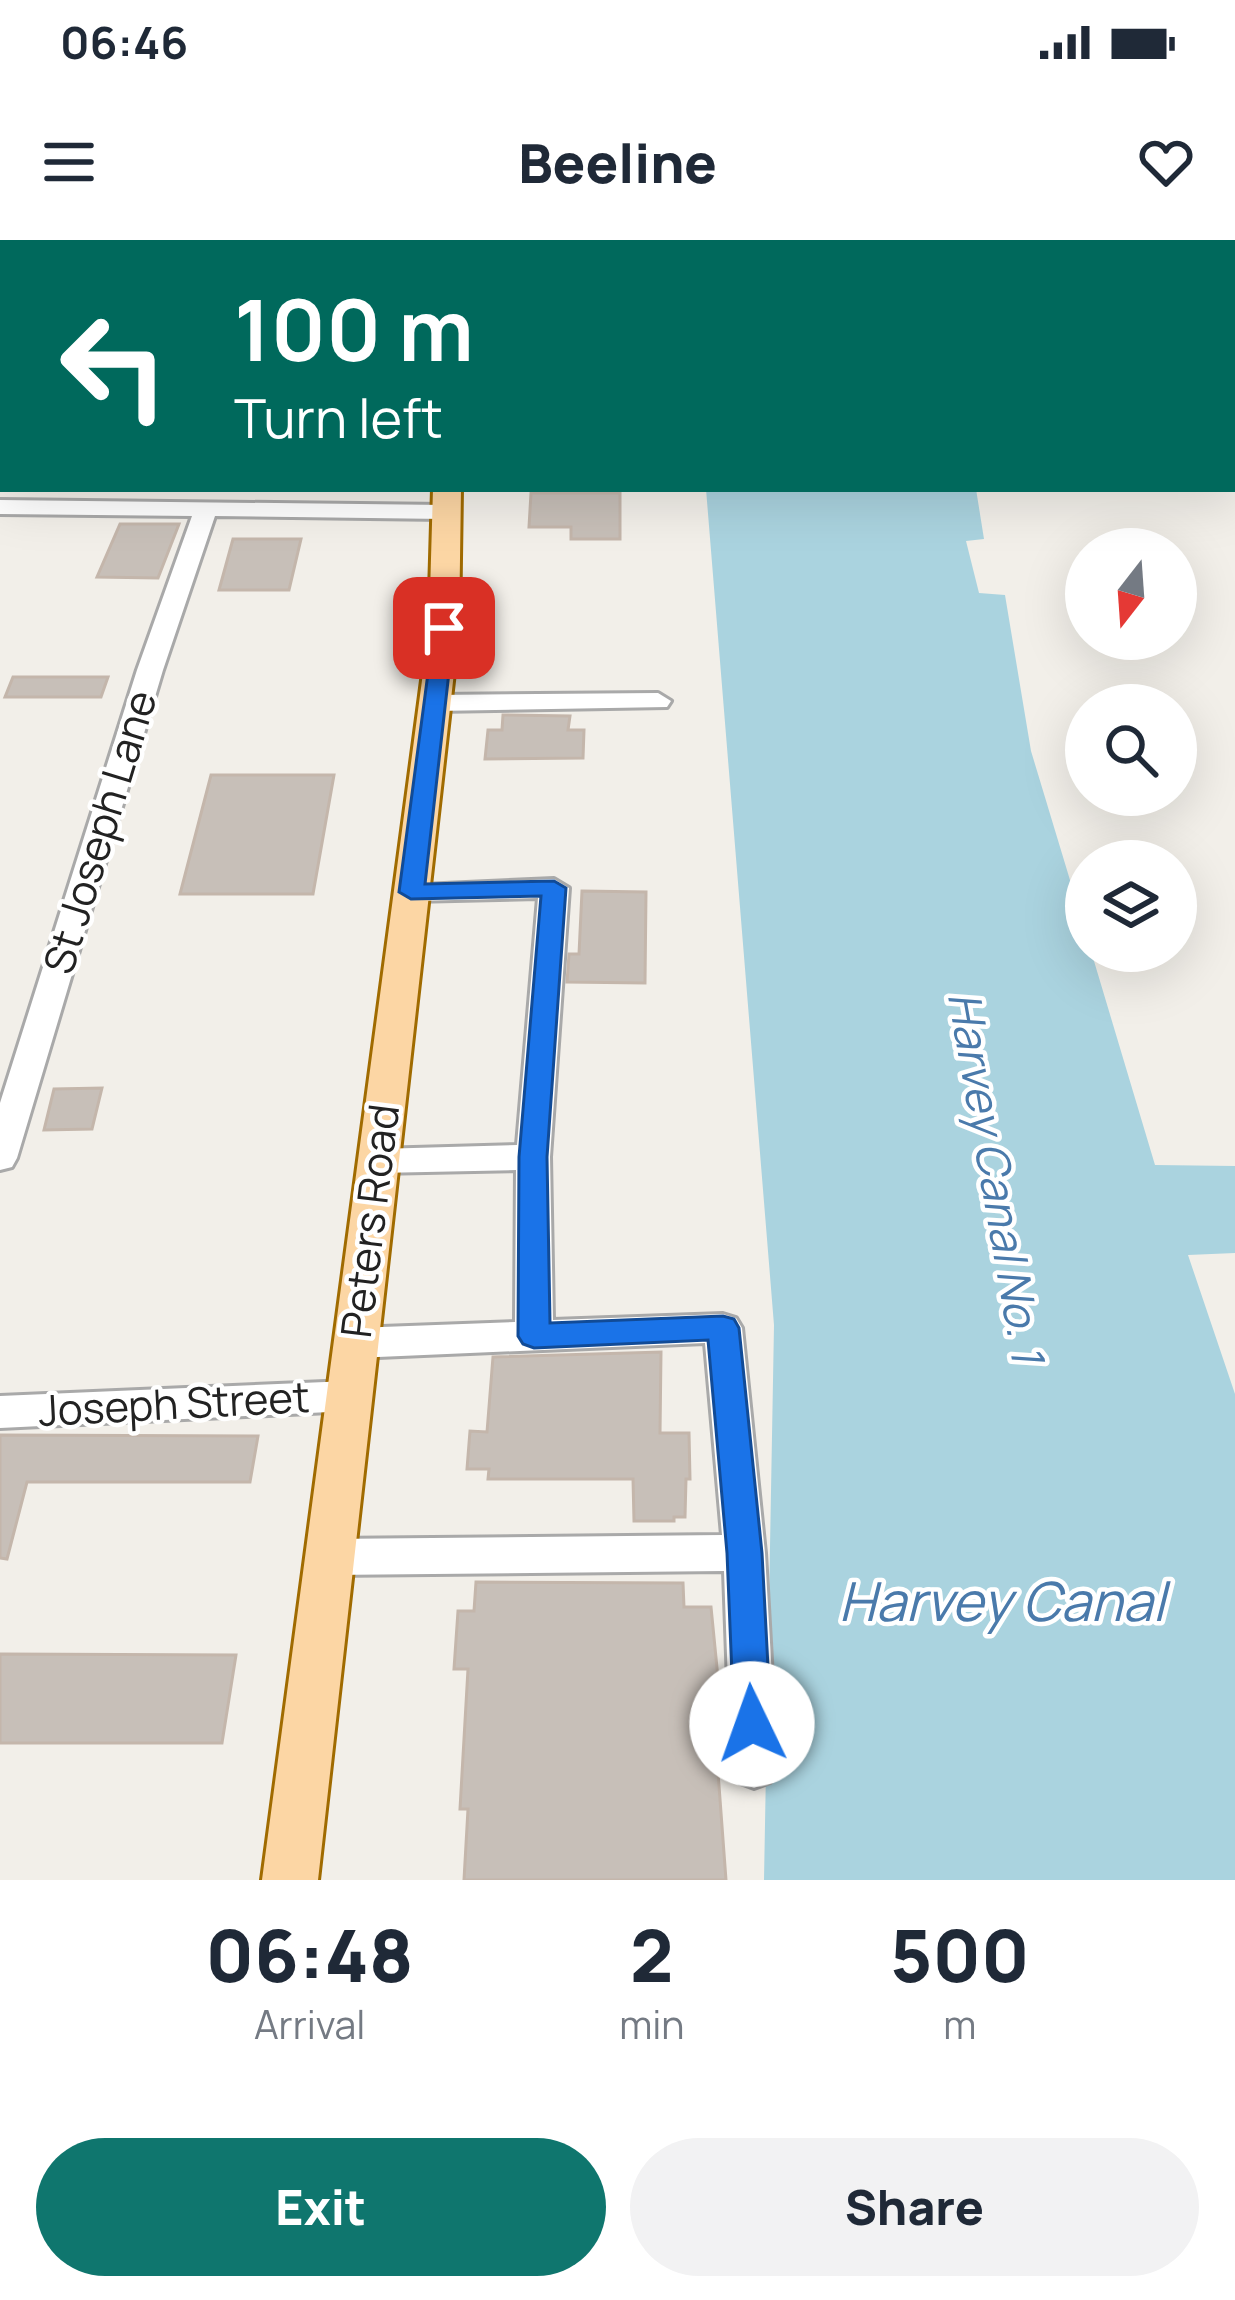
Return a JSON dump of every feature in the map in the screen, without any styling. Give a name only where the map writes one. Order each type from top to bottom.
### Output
[{"type":"main road","name":"Peters Road","points":[[448,562],[465,492]]},
{"type":"main road","name":"Peters Road","points":[[290,1880],[435,704],[448,562],[446,500]]},
{"type":"street","points":[[0,507],[129,499],[206,509],[446,500]]},
{"type":"street","name":"St Joseph Lane","points":[[0,1157],[150,670],[206,509]]},
{"type":"street","points":[[435,704],[658,701]]},
{"type":"street","points":[[411,892],[554,888],[533,1157],[534,1336]]},
{"type":"street","points":[[378,1162],[533,1157]]},
{"type":"street","points":[[355,1343],[723,1328],[744,1553],[754,1767]]},
{"type":"street","name":"Joseph Street","points":[[0,1412],[349,1396]]},
{"type":"street","points":[[329,1557],[416,1552],[744,1553]]},
{"type":"water","name":"Harvey Canal","points":[[706,492],[976,492],[984,539],[966,541],[979,593],[1005,595],[1031,751],[1065,864],[1065,972],[1097,972],[1155,1165],[1235,1166],[1235,1253],[1188,1255],[1235,1394],[1235,1880],[764,1880],[774,1325]]},
{"type":"building","points":[[531,493],[620,493],[620,539],[571,539],[571,527],[529,527]]},
{"type":"building","points":[[120,524],[179,524],[158,578],[97,577]]},
{"type":"building","points":[[233,539],[301,539],[289,590],[219,590]]},
{"type":"building","points":[[13,677],[108,677],[101,697],[5,697]]},
{"type":"building","points":[[503,715],[570,716],[568,730],[584,730],[583,758],[485,759],[488,730],[502,730]]},
{"type":"building","points":[[211,775],[334,775],[313,894],[180,894]]},
{"type":"building","points":[[582,891],[646,892],[645,983],[567,982],[569,954],[579,954]]},
{"type":"building","points":[[102,1088],[92,1129],[44,1130],[54,1089]]},
{"type":"building","points":[[661,1352],[660,1433],[689,1433],[685,1517],[634,1521],[633,1479],[488,1479],[489,1469],[467,1469],[470,1431],[487,1432],[493,1357]]},
{"type":"building","points":[[0,1435],[258,1436],[250,1482],[27,1482],[7,1559],[0,1558]]},
{"type":"building","points":[[476,1582],[683,1583],[684,1607],[711,1607],[718,1678],[711,1678],[726,1880],[464,1880],[468,1809],[460,1809],[468,1669],[454,1669],[458,1611],[474,1611]]},
{"type":"building","points":[[0,1654],[236,1655],[222,1743],[0,1743]]},
{"type":"route","points":[[444,628],[411,892],[554,888],[533,1157],[534,1336],[723,1328],[744,1553],[752,1724]]},
{"type":"water label","name":"Harvey Canal No. 1","points":[[996,1177]]}]
